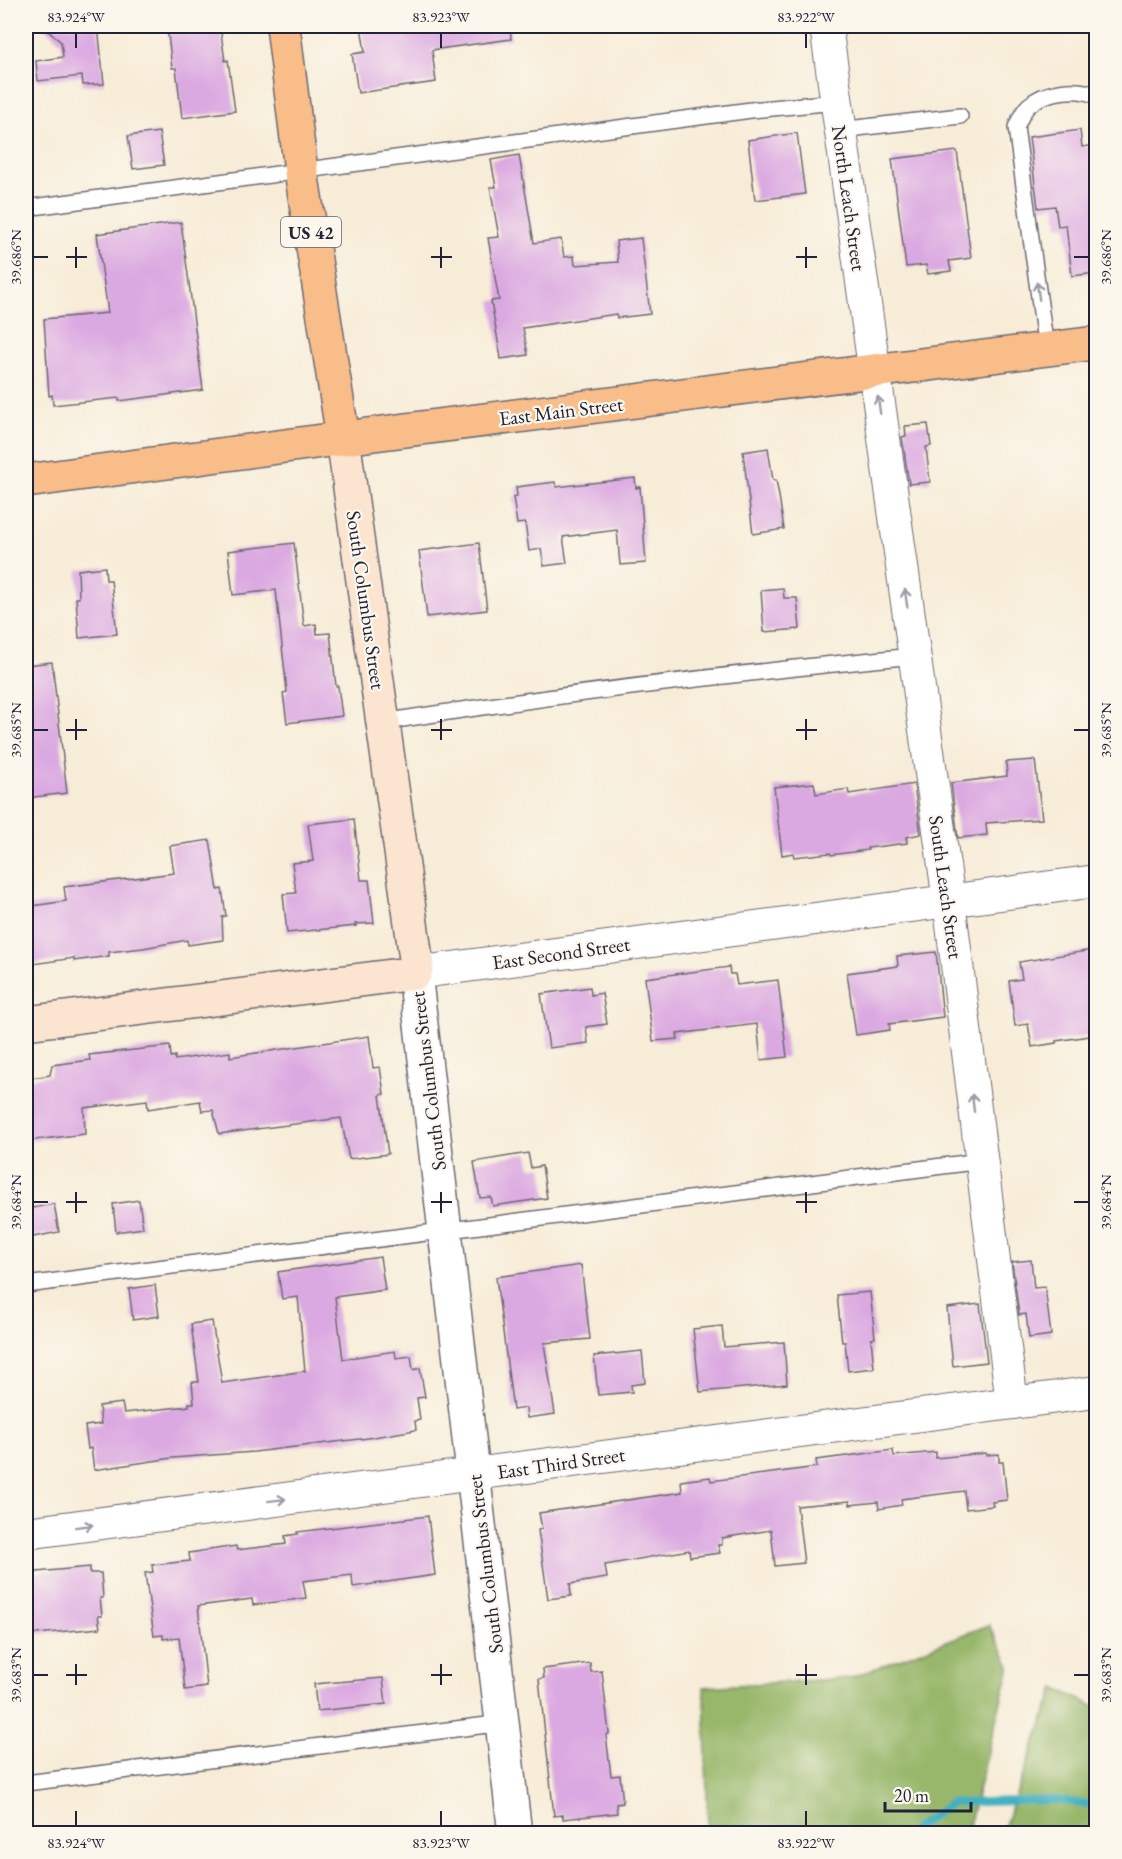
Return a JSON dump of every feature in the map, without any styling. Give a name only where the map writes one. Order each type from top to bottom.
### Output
[{"type":"main road","name":"US 42","points":[[283,26],[301,171],[342,438]]},
{"type":"main road","name":"East Main Street","points":[[26,481],[342,438],[1096,343]]},
{"type":"main road","name":"South Columbus Street","points":[[342,438],[417,966],[415,973]]},
{"type":"main road","name":"East Second Street","points":[[26,1023],[415,973]]},
{"type":"street","name":"North Leach Street","points":[[826,26],[874,371]]},
{"type":"street","name":"South Leach Street","points":[[874,371],[949,901],[1012,1403]]},
{"type":"street","name":"East Second Street","points":[[415,973],[1096,881]]},
{"type":"street","name":"South Columbus Street","points":[[415,973],[515,1833]]},
{"type":"street","name":"East Third Street","points":[[26,1533],[1096,1392]]},
{"type":"lane","points":[[1046,349],[1016,127],[1027,107],[1047,94],[1086,91],[1096,96]]},
{"type":"lane","points":[[26,208],[751,110],[838,116],[960,116]]},
{"type":"lane","points":[[383,722],[498,704],[835,663],[914,656]]},
{"type":"lane","points":[[26,1285],[981,1161]]},
{"type":"lane","points":[[26,1783],[503,1723]]},
{"type":"green space","points":[[989,1625],[1010,1666],[967,1833],[708,1833],[704,1687],[850,1678]]},
{"type":"green space","points":[[1055,1688],[1096,1707],[1096,1833],[1002,1833]]},
{"type":"building","points":[[42,26],[98,26],[104,84],[83,85],[82,76],[38,81],[36,61],[63,57],[61,42]]},
{"type":"building","points":[[167,26],[220,26],[225,61],[228,60],[235,111],[182,118],[176,68],[172,68]]},
{"type":"building","points":[[361,26],[510,26],[511,39],[432,50],[436,82],[358,93],[352,54],[365,52]]},
{"type":"building","points":[[1080,130],[1082,147],[1096,145],[1096,273],[1072,276],[1066,225],[1058,226],[1055,206],[1038,208],[1029,137]]},
{"type":"building","points":[[159,132],[164,165],[133,169],[128,136]]},
{"type":"building","points":[[797,133],[805,194],[755,200],[748,140]]},
{"type":"building","points":[[957,151],[971,258],[949,261],[951,271],[928,274],[926,265],[906,267],[892,159]]},
{"type":"building","points":[[519,155],[534,243],[561,239],[564,257],[574,256],[575,265],[618,262],[616,241],[641,238],[650,314],[617,318],[616,314],[523,328],[528,355],[501,359],[491,301],[499,300],[488,238],[499,237],[490,187],[496,187],[491,160]]},
{"type":"building","points":[[181,222],[203,390],[119,401],[119,398],[53,405],[52,395],[49,396],[44,319],[108,313],[97,234]]},
{"type":"building","points":[[928,424],[931,446],[926,447],[930,482],[909,484],[902,437],[906,436],[905,426]]},
{"type":"building","points":[[768,448],[784,529],[753,534],[743,452]]},
{"type":"building","points":[[635,478],[636,488],[640,487],[646,563],[620,565],[617,530],[563,537],[567,563],[544,566],[541,549],[529,551],[525,523],[517,524],[513,497],[517,496],[516,487],[555,482],[556,487]]},
{"type":"building","points":[[294,543],[304,626],[316,624],[317,634],[330,633],[342,716],[287,723],[283,693],[287,692],[276,590],[233,595],[228,551]]},
{"type":"building","points":[[479,543],[487,610],[427,617],[419,551]]},
{"type":"building","points":[[105,567],[106,580],[111,580],[117,634],[79,638],[76,598],[79,598],[78,570]]},
{"type":"building","points":[[783,588],[784,598],[797,598],[800,629],[764,632],[761,590]]},
{"type":"building","points":[[52,662],[67,793],[26,798],[26,665]]},
{"type":"building","points":[[1035,760],[1042,819],[986,823],[987,835],[958,838],[951,783],[1007,776],[1006,762]]},
{"type":"building","points":[[814,783],[816,794],[848,789],[849,794],[914,784],[921,834],[906,837],[907,843],[867,848],[868,850],[831,855],[830,853],[794,857],[793,853],[782,855],[774,787]]},
{"type":"building","points":[[354,819],[361,880],[369,880],[374,923],[287,933],[283,894],[296,893],[292,863],[313,861],[308,824]]},
{"type":"building","points":[[210,840],[218,890],[222,889],[226,916],[222,917],[223,940],[188,945],[187,940],[109,952],[109,956],[26,965],[26,907],[66,901],[64,887],[174,873],[170,846]]},
{"type":"building","points":[[1092,950],[1096,983],[1096,1035],[1032,1047],[1028,1024],[1015,1026],[1009,981],[1022,979],[1019,962]]},
{"type":"building","points":[[936,952],[943,1017],[889,1024],[890,1030],[856,1035],[847,973],[898,966],[897,956]]},
{"type":"building","points":[[729,967],[730,974],[735,974],[737,985],[778,980],[787,1057],[761,1060],[757,1024],[677,1034],[678,1039],[653,1041],[645,978]]},
{"type":"building","points":[[590,987],[591,995],[602,993],[607,1024],[586,1027],[588,1043],[549,1048],[541,994]]},
{"type":"building","points":[[369,1036],[373,1068],[380,1067],[384,1094],[380,1095],[388,1154],[349,1159],[341,1118],[219,1134],[213,1110],[202,1111],[200,1101],[148,1109],[147,1100],[84,1108],[85,1134],[26,1141],[26,1079],[50,1075],[52,1065],[90,1060],[89,1055],[170,1046],[171,1057],[175,1056],[175,1060],[230,1052],[230,1057]]},
{"type":"building","points":[[528,1153],[531,1168],[542,1166],[547,1198],[493,1206],[491,1197],[480,1198],[474,1162]]},
{"type":"building","points":[[139,1200],[143,1228],[116,1232],[113,1204]]},
{"type":"building","points":[[54,1204],[59,1232],[28,1238],[26,1209]]},
{"type":"building","points":[[380,1257],[385,1290],[335,1297],[343,1359],[395,1351],[396,1358],[411,1356],[413,1370],[420,1368],[425,1397],[417,1398],[420,1420],[415,1421],[416,1430],[254,1452],[172,1458],[94,1470],[85,1426],[101,1424],[99,1406],[122,1403],[124,1413],[189,1406],[189,1403],[194,1403],[192,1382],[199,1382],[191,1324],[212,1321],[222,1383],[305,1371],[298,1297],[282,1299],[278,1272]]},
{"type":"building","points":[[1031,1260],[1034,1288],[1045,1287],[1051,1335],[1029,1338],[1026,1314],[1019,1315],[1012,1262]]},
{"type":"building","points":[[581,1265],[590,1339],[544,1343],[555,1414],[527,1418],[526,1408],[513,1410],[496,1277]]},
{"type":"building","points":[[155,1285],[159,1316],[133,1320],[129,1289]]},
{"type":"building","points":[[870,1292],[875,1338],[871,1339],[874,1368],[848,1371],[837,1295]]},
{"type":"building","points":[[980,1304],[987,1362],[953,1366],[947,1308]]},
{"type":"building","points":[[722,1326],[724,1347],[784,1342],[787,1384],[700,1392],[693,1329]]},
{"type":"building","points":[[642,1351],[645,1383],[631,1385],[632,1392],[598,1395],[594,1356]]},
{"type":"building","points":[[893,1450],[894,1456],[936,1452],[936,1458],[986,1453],[986,1455],[999,1454],[999,1462],[1003,1462],[1007,1500],[992,1502],[993,1506],[966,1509],[964,1491],[901,1499],[902,1505],[879,1509],[878,1502],[850,1505],[850,1501],[797,1506],[804,1563],[775,1566],[771,1530],[722,1538],[722,1545],[718,1545],[720,1553],[690,1557],[689,1550],[605,1565],[607,1578],[570,1584],[571,1596],[548,1599],[538,1530],[542,1529],[539,1513],[682,1492],[681,1481],[710,1477],[711,1481],[817,1467],[816,1460]]},
{"type":"building","points":[[428,1516],[435,1575],[353,1587],[352,1575],[303,1581],[306,1598],[253,1605],[252,1599],[198,1606],[207,1687],[185,1690],[179,1637],[163,1639],[163,1635],[154,1636],[145,1573],[153,1572],[152,1565],[190,1561],[189,1553],[236,1546],[237,1550],[286,1544],[285,1536],[298,1534],[297,1532]]},
{"type":"building","points":[[90,1567],[90,1573],[101,1573],[103,1598],[100,1598],[102,1616],[98,1616],[100,1628],[26,1635],[26,1573]]},
{"type":"building","points":[[590,1663],[591,1672],[602,1671],[611,1776],[620,1775],[623,1803],[616,1804],[617,1813],[563,1819],[563,1815],[554,1816],[539,1679],[544,1678],[543,1669]]},
{"type":"building","points":[[383,1678],[386,1704],[317,1711],[314,1684]]},
{"type":"waterway","points":[[907,1834],[951,1803],[1053,1800],[1096,1805]]}]
